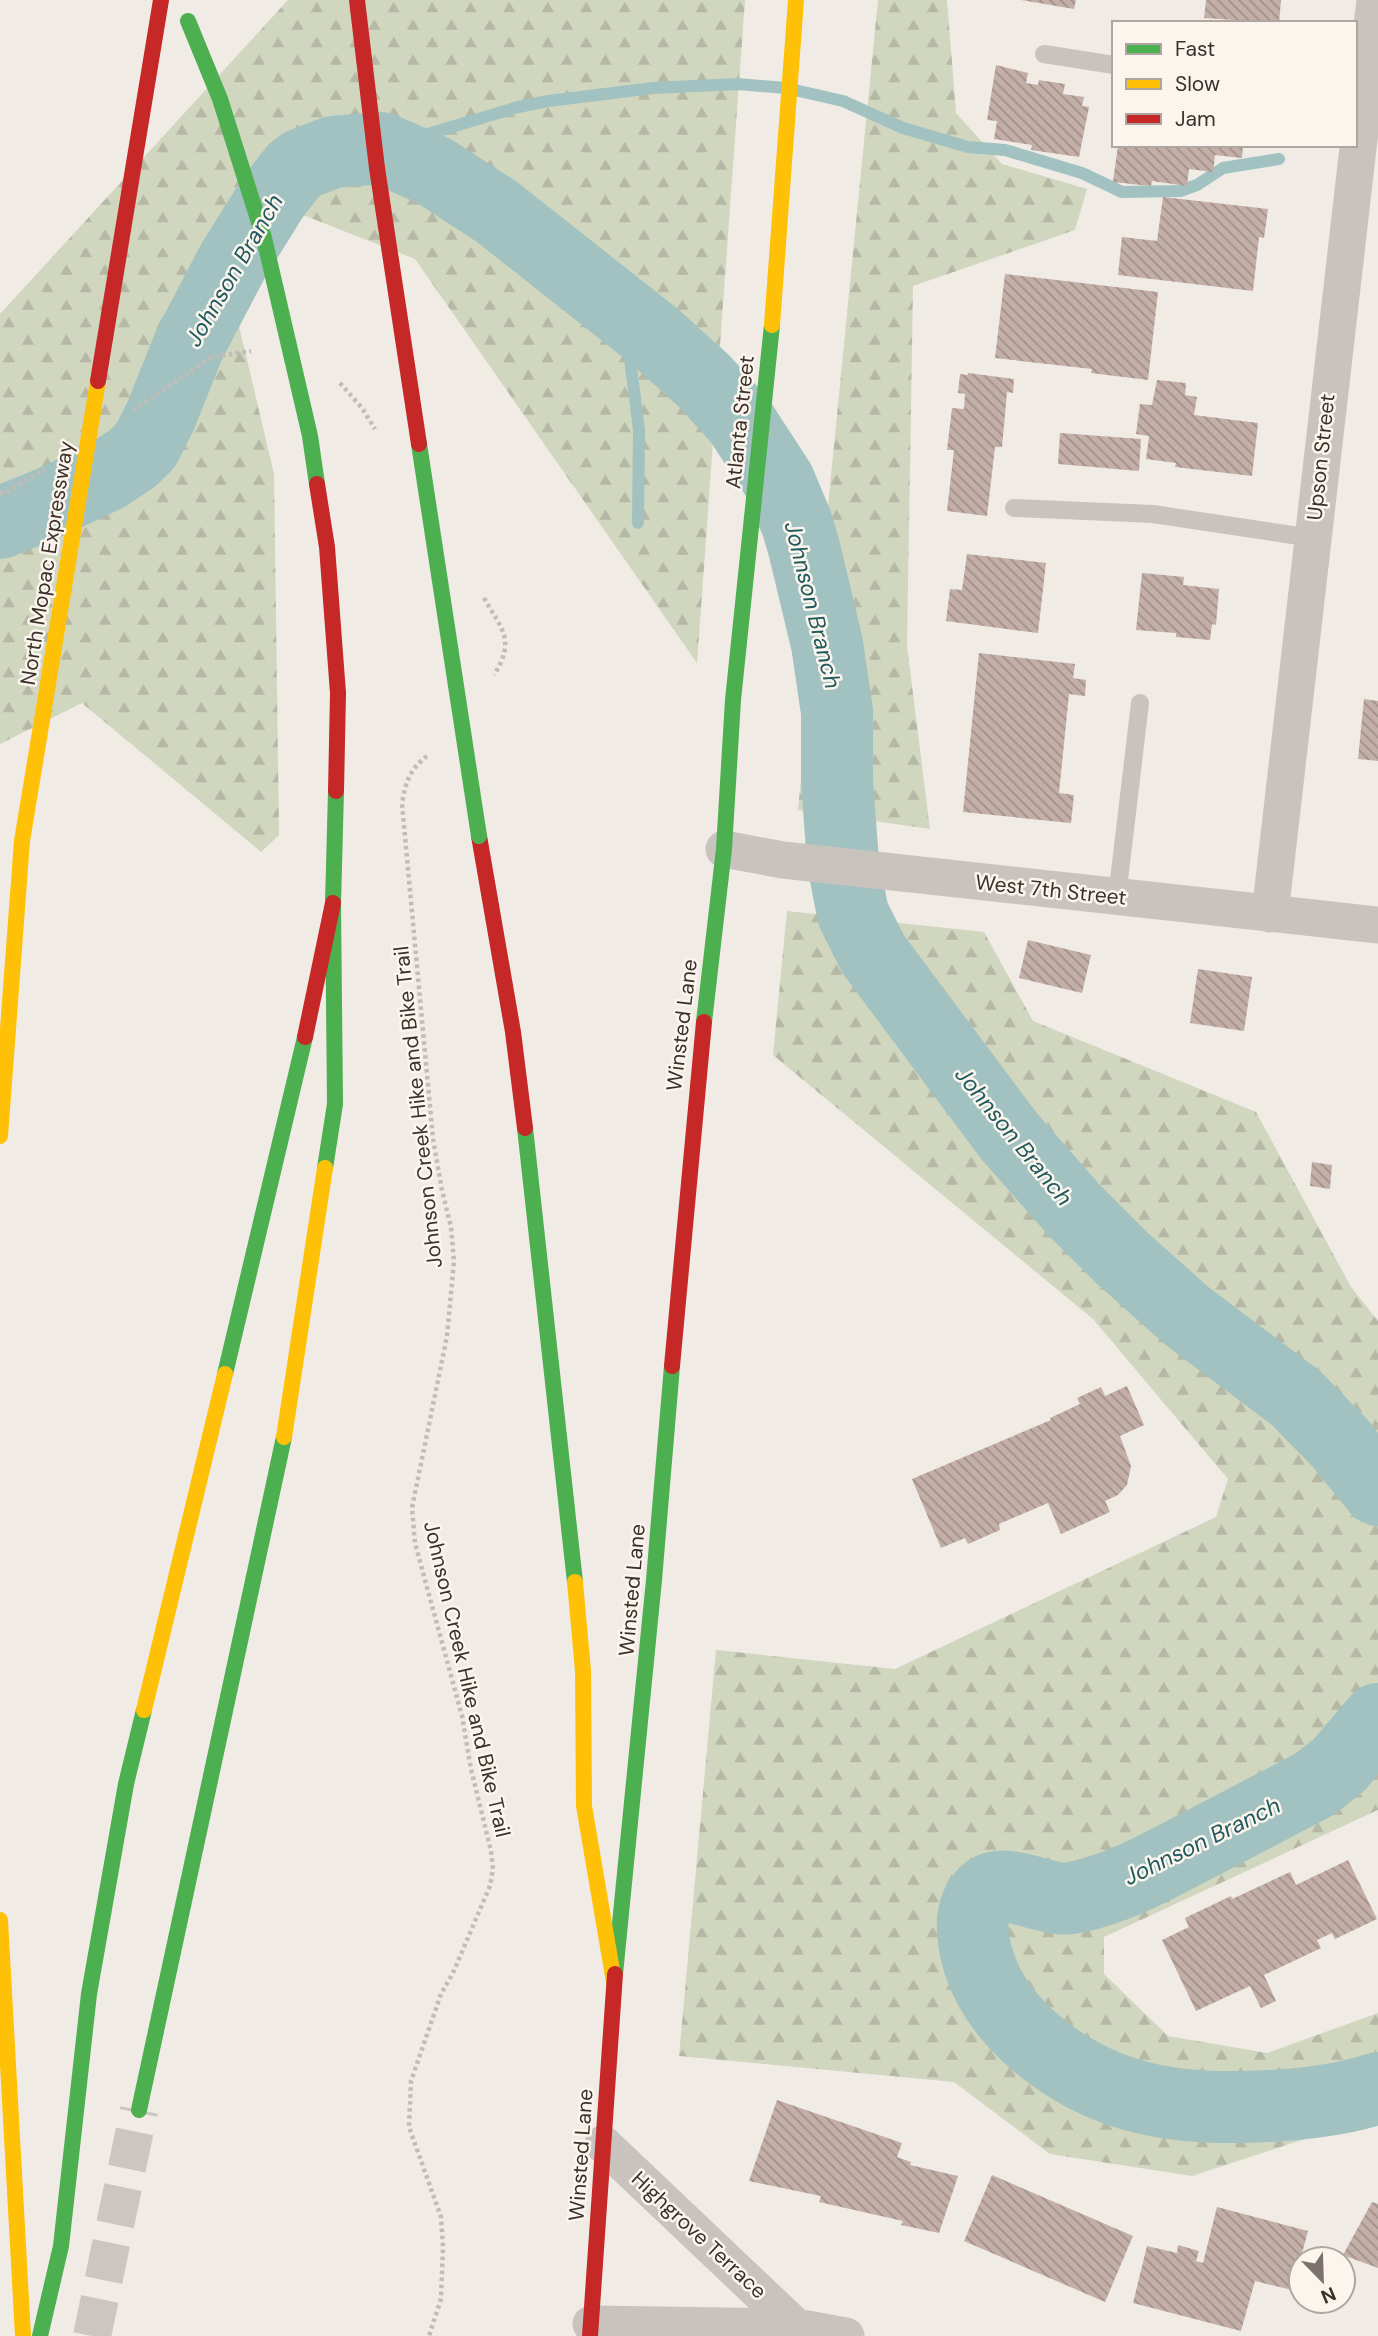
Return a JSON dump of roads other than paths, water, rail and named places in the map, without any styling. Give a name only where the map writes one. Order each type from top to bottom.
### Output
[{"type":"main road","name":"North Mopac Expressway","points":[[0,1136],[22,841],[161,0]]},
{"type":"main road","points":[[357,0],[377,167],[479,836],[513,1032],[568,1508],[583,1671],[584,1806],[614,1982]]},
{"type":"main road","name":"Atlanta Street","points":[[724,849],[733,700],[775,293],[796,0]]},
{"type":"main road","points":[[139,2110],[285,1434],[335,1104],[333,903],[338,693],[327,547],[310,436],[264,238],[220,99],[181,11]]},
{"type":"main road","name":"Winsted Lane","points":[[590,2330],[614,1982],[654,1580],[696,1078],[724,849]]},
{"type":"main road","points":[[40,2336],[61,2246],[89,1994],[126,1784],[290,1106],[333,903]]},
{"type":"main road","points":[[0,1920],[20,2239],[23,2336]]},
{"type":"street","name":"Upson Street","points":[[1358,119],[1372,84],[1375,0]]},
{"type":"street","name":"Upson Street","points":[[1270,914],[1355,147]]},
{"type":"street","name":"West 7th Street","points":[[724,849],[783,860],[934,878],[1378,925]]},
{"type":"street","name":"Highgrove Terrace","points":[[603,2144],[796,2327]]},
{"type":"street","name":"Highgrove Terrace","points":[[590,2330],[796,2327],[846,2336]]},
{"type":"lane","points":[[1044,54],[1112,65]]},
{"type":"lane","points":[[1014,508],[1153,514],[1312,538]]},
{"type":"lane","points":[[1117,897],[1140,703]]},
{"type":"waterway","points":[[381,148],[518,107],[548,101],[653,88],[738,84],[786,88],[843,101],[903,128],[968,147],[1005,150],[1082,173],[1122,192],[1180,191],[1197,185],[1223,168],[1279,159]]},
{"type":"waterway","name":"Johnson Branch","points":[[0,523],[106,476],[133,458],[146,445],[189,345],[233,261],[273,197],[302,164],[333,152],[381,148],[434,171],[497,212],[654,336],[704,381],[740,421],[779,481],[797,524],[827,644],[837,712],[837,781],[843,862],[853,914],[873,954],[1009,1136],[1074,1210],[1122,1258],[1187,1316],[1296,1398],[1340,1443],[1378,1490]]},
{"type":"waterway","points":[[624,312],[639,430],[638,523]]},
{"type":"waterway","name":"Johnson Branch","points":[[1378,1719],[1339,1765],[1315,1784],[1161,1865],[1117,1885],[1072,1898],[1050,1897],[1003,1886],[993,1888],[979,1900],[973,1917],[973,1935],[984,1975],[1009,2017],[1062,2063],[1117,2090],[1175,2104],[1237,2107],[1324,2101],[1378,2088]]},
{"type":"tunnel","points":[[92,2336],[139,2110]]}]
